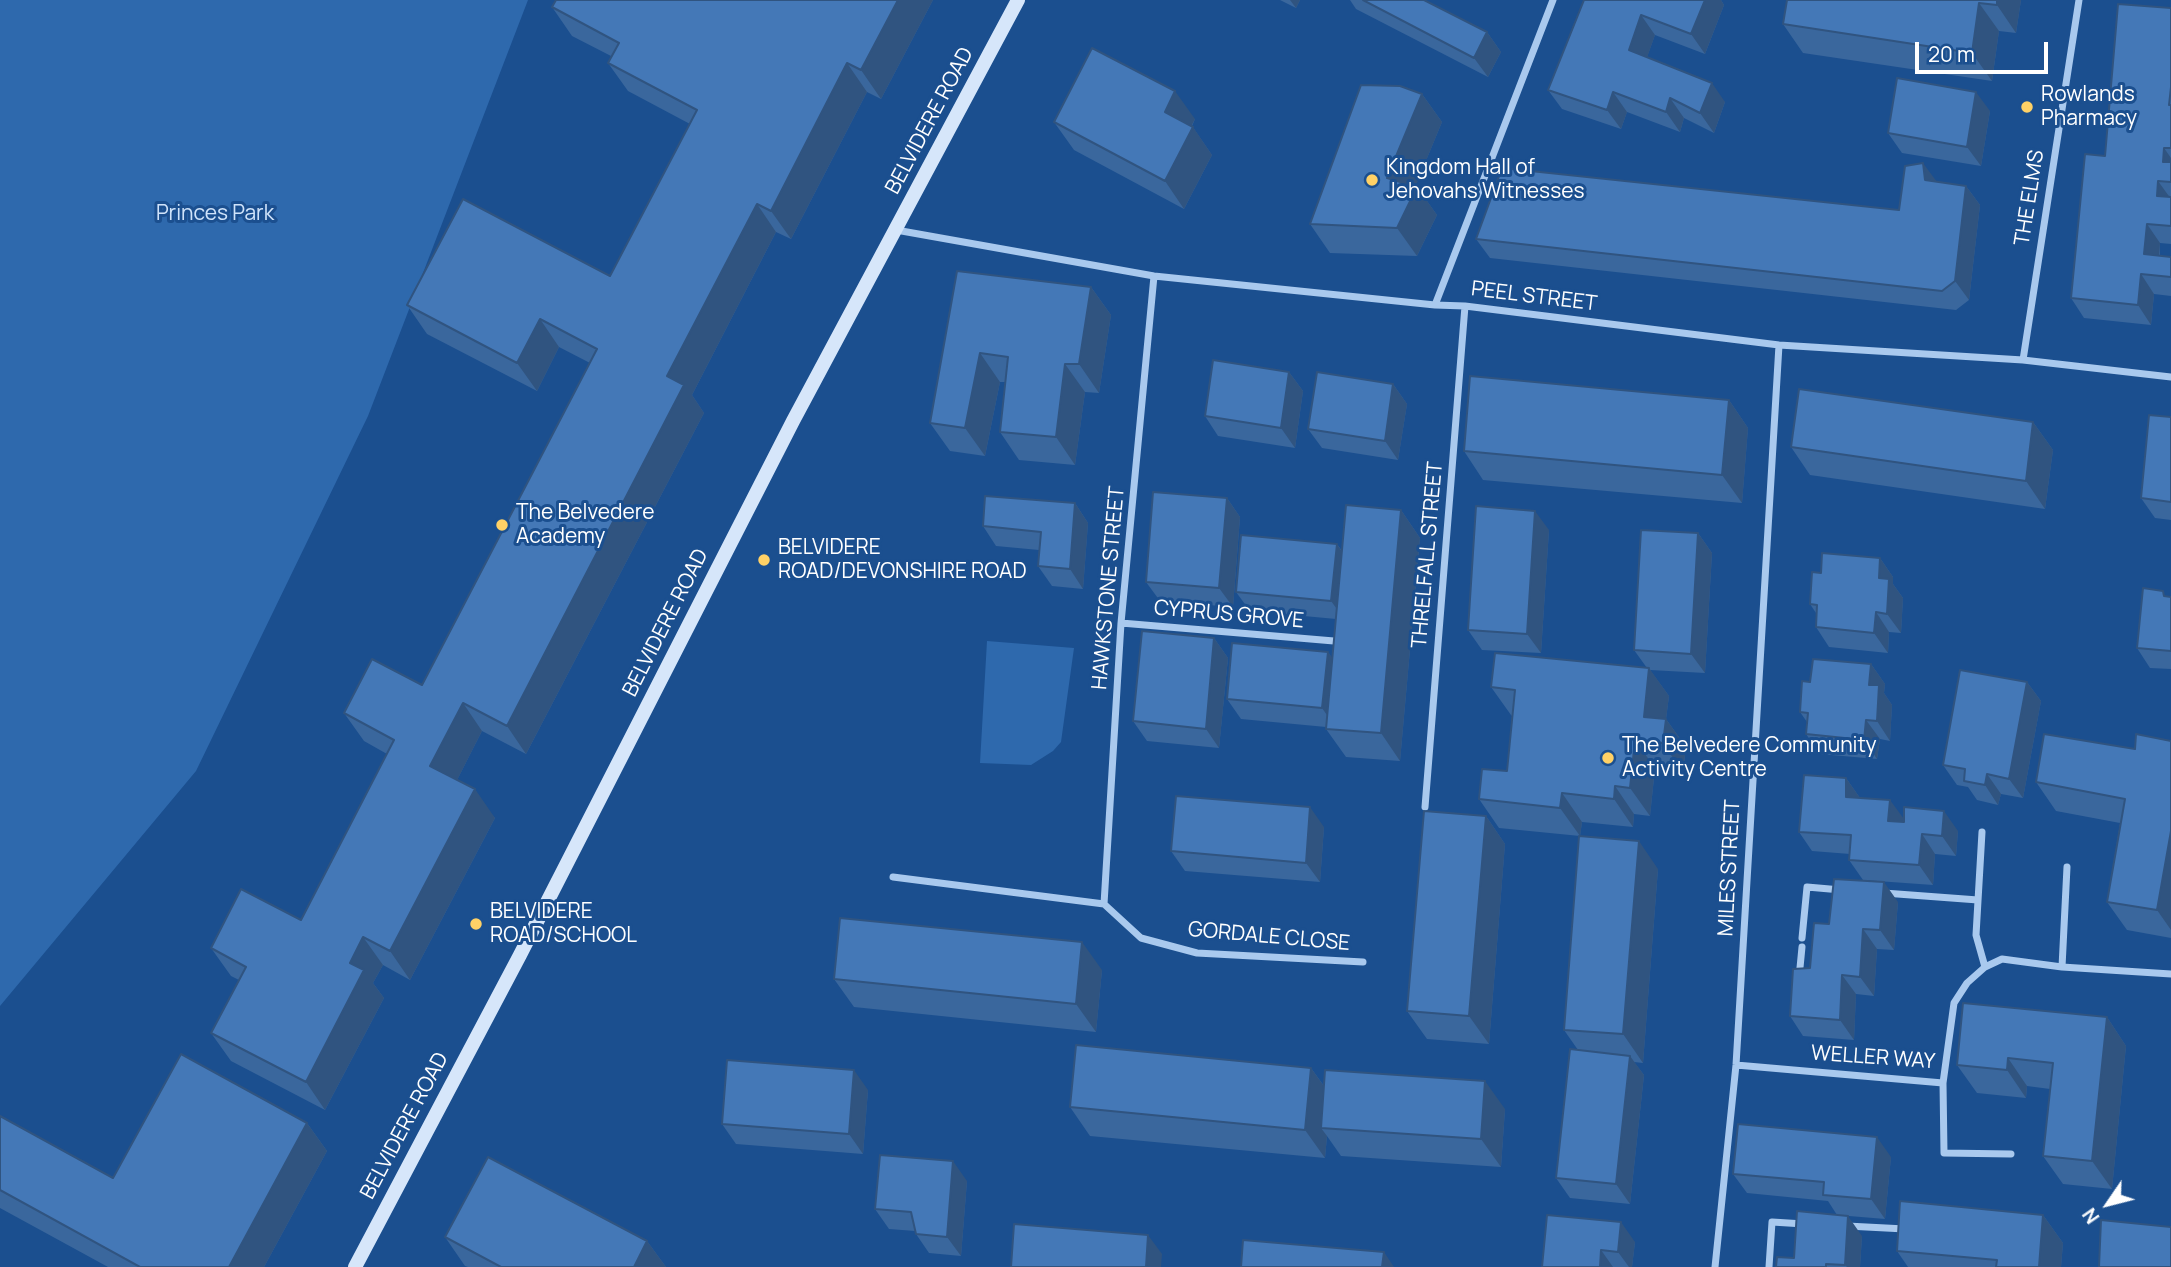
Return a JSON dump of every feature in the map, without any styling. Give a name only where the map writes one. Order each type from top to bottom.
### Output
[{"type":"main road","name":"BELVIDERE ROAD","points":[[355,1267],[520,955],[793,421],[1018,0]]},
{"type":"street","points":[[1435,305],[1553,0]]},
{"type":"street","name":"THE ELMS","points":[[2023,360],[2079,0]]},
{"type":"street","name":"PEEL STREET","points":[[896,230],[1154,276],[1465,306],[1779,345],[2023,360],[2171,377]]},
{"type":"street","name":"HAWKSTONE STREET","points":[[1104,904],[1121,624],[1154,276]]},
{"type":"street","name":"THRELFALL STREET","points":[[1425,807],[1465,306]]},
{"type":"street","name":"MILES STREET","points":[[1715,1267],[1736,1065],[1779,345]]},
{"type":"street","name":"CYPRUS GROVE","points":[[1121,624],[1334,641]]},
{"type":"street","points":[[1982,832],[1976,935],[1985,967],[2002,959],[2062,967],[2171,974]]},
{"type":"street","points":[[2062,967],[2067,867]]},
{"type":"street","points":[[894,877],[1104,904]]},
{"type":"street","points":[[1802,938],[1807,887],[1846,890]]},
{"type":"street","points":[[1872,892],[1978,900]]},
{"type":"street","name":"GORDALE CLOSE","points":[[1104,904],[1141,938],[1197,953],[1363,962]]},
{"type":"street","points":[[1799,982],[1802,947]]},
{"type":"street","name":"WELLER WAY","points":[[1736,1065],[1943,1083],[1954,1003],[1967,983],[1985,967]]},
{"type":"street","points":[[1943,1083],[1944,1153],[2011,1154]]},
{"type":"street","points":[[1769,1267],[1772,1222],[1810,1224]]},
{"type":"street","points":[[1836,1225],[1913,1229]]},
{"type":"green space","name":"Princes Park","points":[[0,0],[528,0],[368,416],[196,771],[0,1006]]},
{"type":"green space","points":[[987,641],[1074,648],[1061,742],[1053,751],[1031,765],[980,763]]},
{"type":"building","points":[[556,0],[898,0],[861,70],[847,63],[771,211],[757,204],[667,376],[684,385],[507,726],[463,703],[430,766],[475,789],[390,951],[363,937],[350,963],[364,970],[306,1082],[211,1033],[246,967],[211,948],[241,889],[301,920],[394,740],[344,713],[372,659],[422,685],[597,349],[540,319],[517,363],[407,305],[463,199],[610,276],[697,110],[608,63],[619,43],[552,7]]},
{"type":"building","points":[[1363,0],[1424,0],[1487,32],[1474,58]]},
{"type":"building","points":[[1584,0],[1705,0],[1691,34],[1641,15],[1629,50],[1712,83],[1700,113],[1670,98],[1666,112],[1613,92],[1607,110],[1548,90]]},
{"type":"building","points":[[1787,0],[1997,0],[1997,5],[1979,3],[1972,53],[1783,24]]},
{"type":"building","points":[[2118,4],[2171,8],[2171,148],[2164,148],[2163,162],[2171,162],[2171,182],[2158,181],[2157,196],[2171,197],[2171,226],[2147,224],[2144,254],[2171,257],[2171,277],[2141,274],[2138,305],[2071,298],[2085,154],[2105,156]]},
{"type":"building","points":[[1092,48],[1175,91],[1165,112],[1193,127],[1165,181],[1054,122]]},
{"type":"building","points":[[1897,78],[1976,92],[1967,147],[1888,133]]},
{"type":"building","points":[[1361,85],[1400,86],[1422,94],[1387,178],[1417,187],[1397,228],[1310,224]]},
{"type":"building","points":[[1923,163],[1925,180],[1966,186],[1955,281],[1942,291],[1476,239],[1502,168],[1899,210],[1905,166]]},
{"type":"building","points":[[957,271],[1091,287],[1079,364],[1065,364],[1056,437],[1000,432],[1008,357],[980,353],[965,428],[930,423]]},
{"type":"building","points":[[1213,360],[1289,372],[1281,428],[1205,416]]},
{"type":"building","points":[[1317,372],[1393,384],[1385,441],[1308,429]]},
{"type":"building","points":[[1470,376],[1729,400],[1722,475],[1464,451]]},
{"type":"building","points":[[1799,389],[2033,422],[2026,481],[1791,447]]},
{"type":"building","points":[[2149,415],[2171,417],[2171,502],[2141,498]]},
{"type":"building","points":[[1153,492],[1227,498],[1219,588],[1146,582]]},
{"type":"building","points":[[985,496],[1075,503],[1070,569],[1038,566],[1041,532],[983,526]]},
{"type":"building","points":[[1346,505],[1401,510],[1381,733],[1326,729]]},
{"type":"building","points":[[1476,506],[1535,511],[1527,634],[1468,630]]},
{"type":"building","points":[[1641,530],[1698,533],[1691,654],[1634,650]]},
{"type":"building","points":[[1241,535],[1337,544],[1331,601],[1236,592]]},
{"type":"building","points":[[1822,553],[1880,558],[1879,578],[1889,579],[1887,614],[1876,612],[1874,633],[1816,627],[1817,605],[1810,604],[1812,572],[1821,573]]},
{"type":"building","points":[[2143,588],[2163,591],[2164,596],[2171,597],[2171,651],[2137,648]]},
{"type":"building","points":[[1142,631],[1214,638],[1206,729],[1133,721]]},
{"type":"building","points":[[1232,643],[1328,652],[1322,708],[1227,699]]},
{"type":"building","name":"The Belvedere Community Activity Centre","points":[[1495,653],[1649,668],[1644,717],[1666,719],[1663,743],[1635,740],[1630,788],[1615,786],[1614,799],[1562,793],[1560,808],[1479,799],[1482,769],[1507,771],[1515,690],[1491,687]]},
{"type":"building","points":[[1813,659],[1871,664],[1869,685],[1879,685],[1877,721],[1866,720],[1864,740],[1806,734],[1808,713],[1800,712],[1802,681],[1810,682]]},
{"type":"building","points":[[1960,670],[2027,682],[2009,779],[1987,774],[1985,785],[1964,781],[1965,769],[1943,765]]},
{"type":"building","points":[[2044,734],[2135,749],[2136,734],[2171,741],[2171,831],[2157,910],[2107,902],[2125,799],[2036,782]]},
{"type":"building","points":[[1804,775],[1846,778],[1846,797],[1890,800],[1888,821],[1904,822],[1904,807],[1944,811],[1942,836],[1922,834],[1919,865],[1849,860],[1851,835],[1799,832]]},
{"type":"building","points":[[1176,796],[1310,807],[1306,863],[1171,851]]},
{"type":"building","points":[[1424,811],[1486,816],[1469,1016],[1407,1011]]},
{"type":"building","points":[[1579,836],[1639,841],[1623,1034],[1564,1030]]},
{"type":"building","points":[[1834,879],[1884,882],[1880,930],[1863,929],[1860,977],[1842,975],[1840,1020],[1790,1016],[1793,969],[1810,968],[1814,923],[1829,924]]},
{"type":"building","points":[[840,918],[1082,942],[1076,1004],[834,979]]},
{"type":"building","points":[[1963,1003],[2107,1017],[2092,1161],[2043,1156],[2053,1063],[2008,1058],[2007,1070],[1957,1065]]},
{"type":"building","points":[[1076,1045],[1311,1068],[1305,1130],[1070,1107]]},
{"type":"building","points":[[1570,1049],[1630,1056],[1616,1184],[1556,1178]]},
{"type":"building","points":[[181,1054],[307,1123],[229,1267],[140,1267],[0,1190],[0,1116],[113,1178]]},
{"type":"building","points":[[727,1060],[854,1070],[849,1134],[722,1124]]},
{"type":"building","points":[[1325,1070],[1485,1081],[1481,1139],[1321,1128]]},
{"type":"building","points":[[1738,1124],[1877,1137],[1871,1199],[1823,1195],[1824,1182],[1733,1174]]},
{"type":"building","points":[[880,1155],[953,1161],[947,1237],[916,1234],[911,1212],[875,1209]]},
{"type":"building","points":[[488,1157],[647,1241],[634,1267],[501,1267],[445,1237]]},
{"type":"building","points":[[1900,1201],[2043,1215],[2039,1267],[1996,1267],[1997,1260],[1897,1251]]},
{"type":"building","points":[[1797,1211],[1848,1216],[1845,1265],[1776,1267],[1777,1257],[1794,1258]]},
{"type":"building","points":[[1547,1215],[1621,1222],[1618,1252],[1601,1250],[1600,1267],[1542,1267]]},
{"type":"building","points":[[2101,1220],[2171,1227],[2171,1267],[2099,1267]]},
{"type":"building","points":[[1014,1224],[1148,1235],[1146,1267],[1011,1267]]},
{"type":"building","points":[[1243,1240],[1384,1252],[1382,1267],[1241,1267]]},
{"type":"place","name":"Rowlands Pharmacy","points":[[2027,107]]},
{"type":"place","name":"Kingdom Hall of Jehovahs Witnesses","points":[[1372,180]]},
{"type":"place","name":"The Belvedere Academy","points":[[502,525]]},
{"type":"place","name":"BELVIDERE ROAD/DEVONSHIRE ROAD","points":[[764,560]]},
{"type":"place","name":"The Belvedere Community Activity Centre","points":[[1608,758]]},
{"type":"place","name":"BELVIDERE ROAD/SCHOOL","points":[[476,924]]}]
